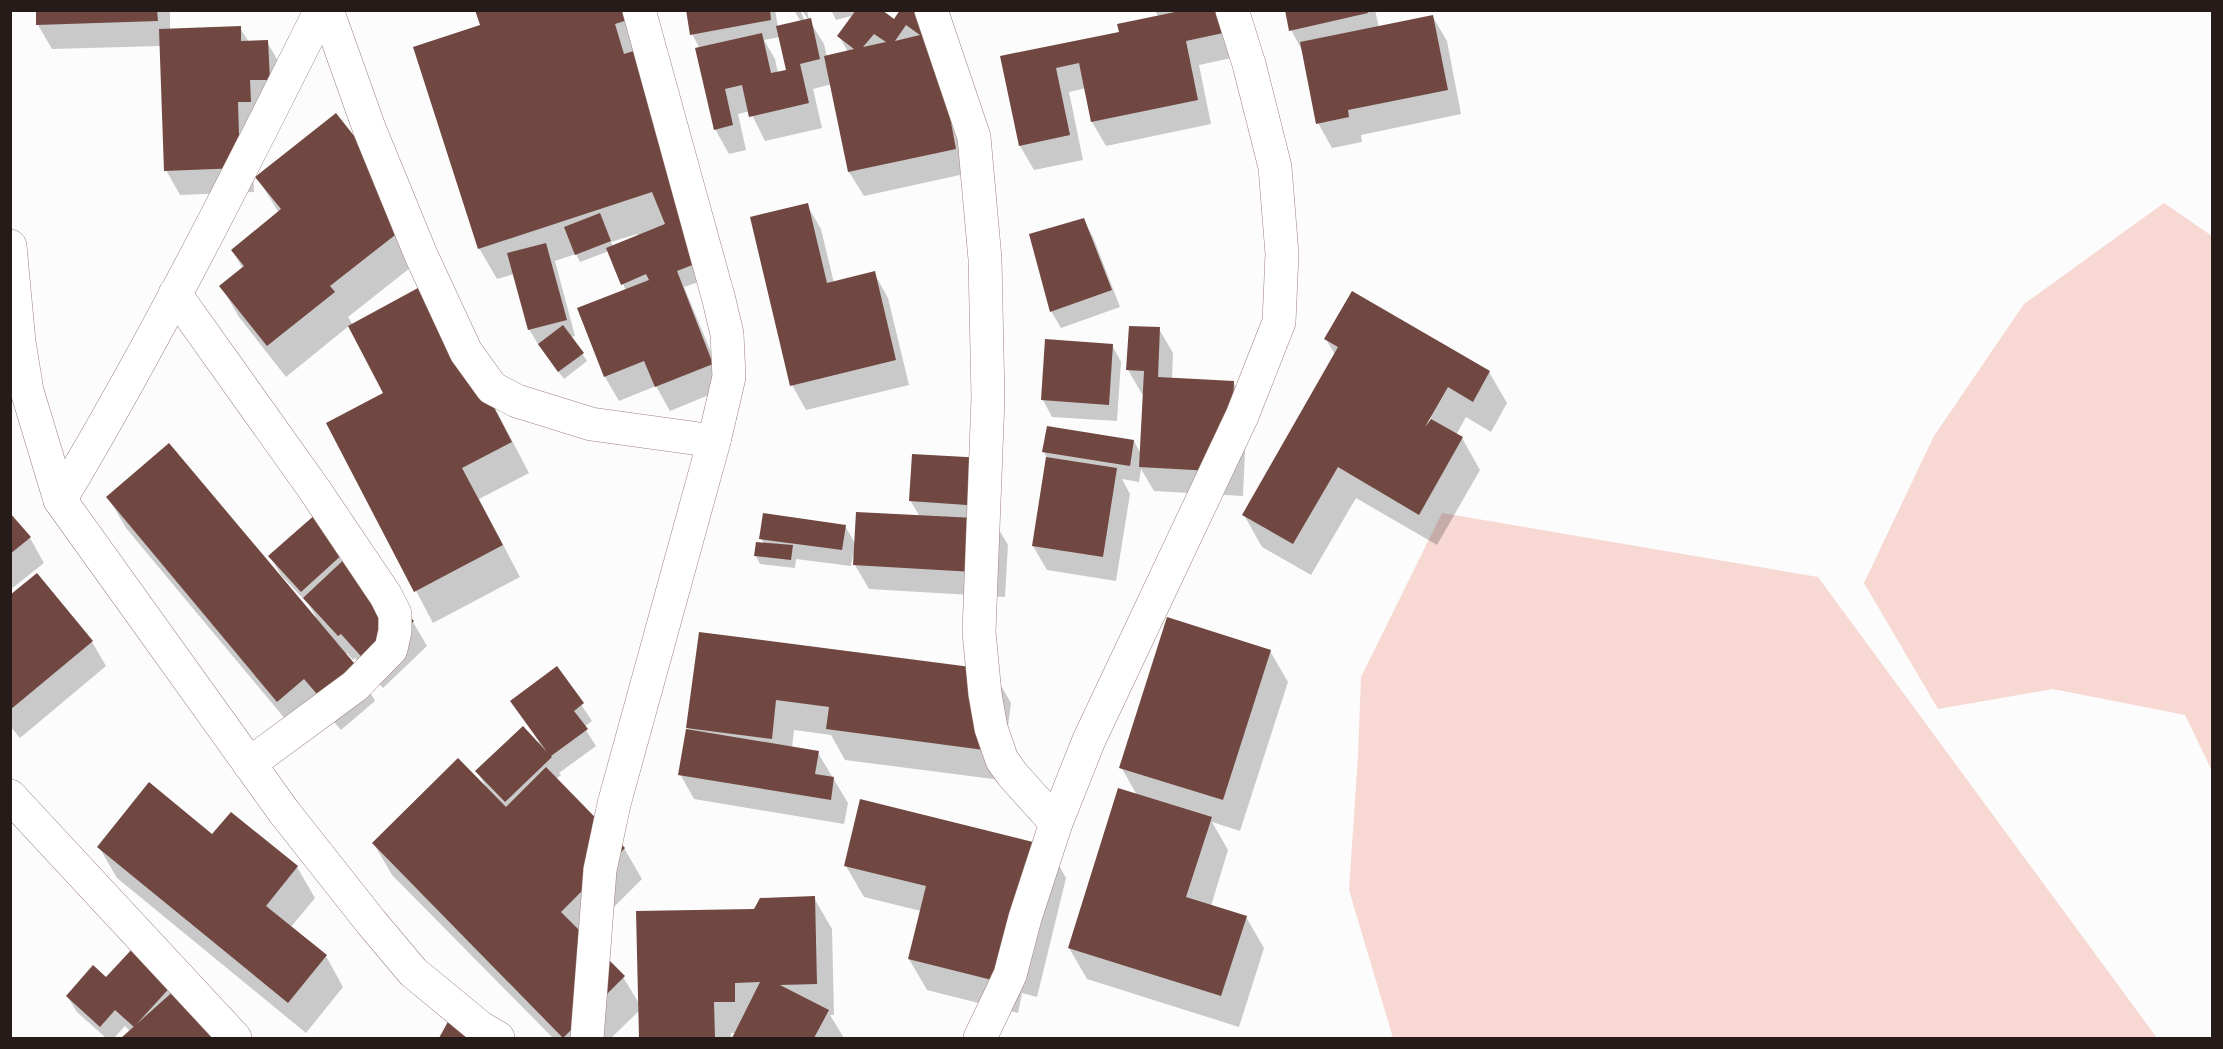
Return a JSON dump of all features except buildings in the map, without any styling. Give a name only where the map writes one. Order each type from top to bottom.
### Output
[{"type":"street","points":[[299,10],[305,43]]},
{"type":"street","points":[[60,500],[109,419],[321,10]]},
{"type":"street","points":[[327,10],[369,128],[420,255],[466,352],[492,388],[517,400],[591,424],[714,441]]},
{"type":"street","points":[[587,1038],[600,870],[612,815],[714,441],[729,376],[727,334],[639,10]]},
{"type":"street","points":[[931,10],[974,137],[985,259],[988,398],[979,632],[985,694],[991,728],[1002,760],[1056,823]]},
{"type":"street","points":[[980,1038],[1010,975],[1025,918],[1056,823],[1089,740],[1242,416],[1279,322],[1282,254],[1275,167],[1249,64],[1232,10]]},
{"type":"street","points":[[10,246],[19,342],[27,391],[60,500],[284,812],[413,972],[481,1028],[498,1038]]},
{"type":"street","points":[[175,294],[314,489],[386,596],[395,614],[395,631],[391,649],[355,686],[249,764]]},
{"type":"street","points":[[10,796],[235,1038]]},
{"type":"shaded area","points":[[2164,203],[2212,236],[2212,771],[2185,715],[2053,689],[1938,709],[1864,583],[1934,436],[2024,304]]},
{"type":"shaded area","points":[[1442,513],[1818,577],[2157,1038],[1393,1038],[1349,890],[1361,677]]}]
